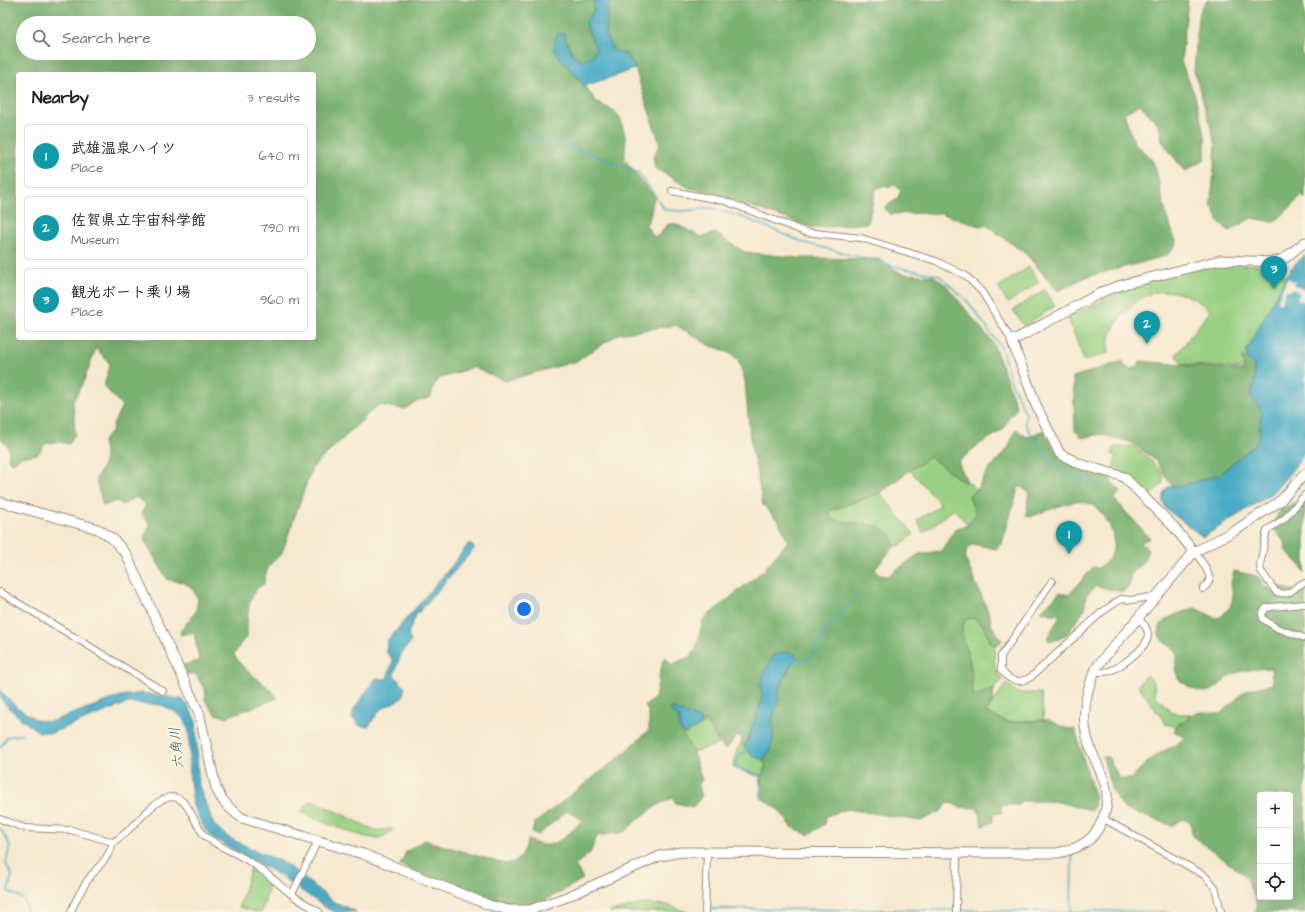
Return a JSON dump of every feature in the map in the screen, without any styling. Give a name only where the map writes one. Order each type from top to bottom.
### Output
[{"type":"street","points":[[672,191],[725,201],[805,232],[860,238],[936,261],[966,276],[982,292],[1012,341],[1036,405],[1060,454],[1080,464],[1124,477],[1174,527],[1194,552],[1200,557],[1209,576],[1209,583],[1203,589]]},
{"type":"street","points":[[1012,341],[1104,291],[1125,284],[1220,260],[1275,262],[1285,258],[1305,242]]},
{"type":"street","points":[[0,502],[98,529],[113,539],[126,554],[199,713],[216,788],[221,799],[229,809],[242,818],[363,854],[489,905],[508,910],[530,910],[547,905],[660,856],[681,852],[1057,853],[1068,851],[1089,840],[1098,830],[1104,819],[1108,803],[1107,789],[1085,727],[1085,706],[1090,681],[1098,665],[1139,619],[1194,552],[1236,530],[1280,501],[1305,474]]},
{"type":"street","points":[[1305,495],[1284,519],[1267,530],[1260,565],[1261,572],[1276,592],[1288,593],[1294,591],[1300,584],[1305,583]]},
{"type":"street","points":[[1052,581],[1001,656],[1001,670],[1005,676],[1019,682],[1032,677],[1102,612],[1121,599],[1138,600],[1159,595]]},
{"type":"street","points":[[0,592],[163,691]]},
{"type":"street","points":[[1305,604],[1266,608],[1262,614],[1263,619],[1277,628],[1305,638]]},
{"type":"street","points":[[1095,672],[1109,671],[1135,656],[1148,637],[1145,625],[1139,619]]},
{"type":"street","points":[[71,912],[88,881],[106,857],[113,842],[129,831],[158,803],[167,798],[174,797],[182,800],[197,826],[205,836],[250,862],[319,912]]},
{"type":"street","points":[[0,819],[25,828],[71,830],[113,842]]},
{"type":"street","points":[[1104,819],[1204,875],[1215,887],[1221,912]]},
{"type":"street","points":[[293,892],[318,841]]},
{"type":"street","points":[[705,912],[707,852]]},
{"type":"street","points":[[956,910],[957,852]]},
{"type":"green space","points":[[0,0],[594,0],[595,4],[587,23],[587,27],[596,49],[593,55],[582,61],[578,58],[570,49],[564,33],[554,50],[598,103],[614,111],[620,117],[626,140],[624,159],[654,197],[650,217],[646,225],[654,237],[658,236],[668,224],[676,224],[701,237],[715,233],[744,252],[799,258],[879,259],[902,274],[934,276],[946,285],[993,343],[1017,408],[1009,417],[1003,430],[978,445],[958,462],[967,481],[965,483],[930,457],[880,493],[829,511],[831,519],[878,526],[892,536],[894,546],[875,569],[879,575],[888,576],[919,554],[941,551],[956,528],[968,525],[976,514],[969,496],[977,490],[986,473],[1008,448],[1016,429],[1027,437],[1044,430],[1057,452],[1070,464],[1110,476],[1111,482],[1121,491],[1114,499],[1150,538],[1141,542],[1148,549],[1145,559],[1130,576],[1130,585],[1123,592],[1096,586],[1086,595],[1085,609],[1067,634],[1059,639],[1049,641],[1047,638],[1059,618],[1059,614],[1050,614],[1041,611],[1060,592],[1069,595],[1094,566],[1097,569],[1108,560],[1112,554],[1113,538],[1111,530],[1104,515],[1098,509],[1084,502],[1079,502],[1065,504],[1030,517],[1026,515],[1029,492],[1019,486],[1002,543],[996,549],[973,544],[967,549],[965,558],[990,616],[991,625],[1002,640],[1000,643],[995,645],[991,643],[984,626],[974,618],[966,619],[963,624],[962,633],[970,663],[973,695],[994,689],[993,701],[986,713],[1007,722],[1048,720],[1065,728],[1075,729],[1094,795],[1095,805],[1091,810],[1053,801],[1020,801],[1019,805],[1001,805],[1002,813],[993,814],[993,822],[983,826],[977,808],[960,807],[951,803],[946,804],[941,811],[921,821],[848,809],[826,816],[825,824],[808,835],[792,827],[778,809],[763,799],[761,777],[766,766],[764,760],[770,751],[773,738],[772,719],[778,703],[778,693],[790,666],[797,659],[761,683],[762,701],[745,747],[741,744],[742,738],[738,735],[727,748],[724,749],[706,722],[702,723],[699,719],[671,708],[672,712],[679,717],[680,729],[693,752],[702,780],[698,785],[702,796],[693,807],[676,803],[673,798],[659,804],[637,820],[625,832],[597,836],[590,853],[575,865],[583,879],[540,902],[525,905],[512,905],[462,891],[400,865],[406,852],[424,840],[505,864],[515,861],[521,856],[528,840],[544,845],[550,845],[565,836],[583,820],[567,811],[538,835],[532,832],[535,823],[622,755],[649,730],[649,713],[645,706],[655,698],[663,660],[666,657],[671,665],[691,656],[696,649],[703,620],[763,571],[788,541],[779,522],[763,505],[750,439],[745,380],[738,359],[726,351],[709,345],[676,325],[618,334],[577,361],[505,381],[473,367],[439,379],[435,383],[431,397],[415,402],[405,409],[378,405],[312,468],[281,555],[271,564],[267,571],[264,584],[258,588],[251,600],[248,615],[247,636],[234,655],[244,668],[278,698],[226,717],[215,714],[205,700],[206,692],[196,674],[187,674],[183,665],[199,661],[194,632],[181,635],[180,632],[196,611],[198,598],[191,587],[183,582],[168,580],[145,542],[145,535],[150,525],[141,513],[146,505],[136,497],[123,505],[116,501],[103,506],[96,479],[105,457],[103,441],[112,431],[113,424],[122,406],[104,386],[110,364],[96,348],[83,383],[73,401],[75,434],[69,444],[60,442],[46,443],[38,454],[20,457],[15,462],[11,463],[8,459],[9,452],[5,442],[0,438]]},
{"type":"green space","points":[[609,0],[1188,0],[1181,62],[1195,96],[1205,136],[1205,159],[1185,172],[1162,141],[1159,125],[1140,104],[1124,113],[1134,142],[1152,160],[1156,169],[1166,215],[1176,241],[1175,246],[1166,256],[1086,277],[1058,291],[1026,254],[986,225],[982,227],[940,213],[890,214],[886,211],[885,207],[897,199],[901,191],[896,185],[876,188],[868,223],[815,228],[710,192],[689,188],[655,168],[653,157],[660,145],[634,65],[627,55],[614,51],[605,36]]},
{"type":"green space","points":[[1208,0],[1303,0],[1304,6],[1304,33],[1301,53],[1305,58],[1305,199],[1302,196],[1275,222],[1251,218],[1230,231],[1220,224],[1211,204],[1216,145],[1194,71],[1198,18],[1202,7]]},
{"type":"green space","points":[[1209,264],[1276,265],[1287,278],[1247,349],[1247,358],[1242,358],[1245,369],[1182,364],[1176,355],[1210,311],[1193,298],[1179,293],[1164,291],[1148,295],[1131,307],[1123,315],[1111,334],[1109,352],[1084,361],[1068,318],[1119,293],[1154,279]]},
{"type":"green space","points":[[1029,267],[1039,282],[1008,303],[998,287]]},
{"type":"green space","points":[[1044,290],[1055,306],[1024,326],[1013,310]]},
{"type":"green space","points":[[1242,357],[1247,358],[1254,365],[1255,382],[1250,396],[1262,411],[1259,437],[1255,444],[1219,475],[1181,486],[1172,486],[1156,461],[1132,443],[1101,434],[1082,438],[1075,431],[1073,377],[1123,361],[1125,367],[1131,369],[1137,367],[1141,361],[1245,371]]},
{"type":"green space","points":[[1133,446],[1157,467],[1163,477],[1161,485],[1148,497],[1113,470],[1116,456],[1112,454],[1114,447]]},
{"type":"green space","points":[[931,457],[965,483],[967,481],[977,490],[969,496],[976,514],[968,525],[954,509],[923,533],[917,520],[941,505],[910,470]]},
{"type":"green space","points":[[1305,491],[1305,573],[1301,566],[1285,549],[1286,544],[1274,529],[1272,524],[1281,509],[1296,502]]},
{"type":"green space","points":[[880,493],[914,534],[899,546],[894,546],[892,536],[878,526],[830,519],[829,511]]},
{"type":"green space","points":[[1234,571],[1257,576],[1265,587],[1275,591],[1276,585],[1295,590],[1302,590],[1305,588],[1305,912],[1254,912],[1256,903],[1246,876],[1192,836],[1191,823],[1184,819],[1175,823],[1173,826],[1124,809],[1111,788],[1103,757],[1108,757],[1120,779],[1130,779],[1151,759],[1177,744],[1184,738],[1174,731],[1179,723],[1184,723],[1192,715],[1200,712],[1221,714],[1246,690],[1273,684],[1271,668],[1239,672],[1229,676],[1219,686],[1206,692],[1201,692],[1187,686],[1178,679],[1176,660],[1178,653],[1162,640],[1159,633],[1159,628],[1168,618],[1195,608],[1216,618],[1221,617],[1230,607],[1233,598],[1231,583]]},
{"type":"green space","points":[[974,618],[984,626],[991,643],[995,645],[995,668],[1002,680],[994,689],[973,696],[970,663],[963,638],[962,628],[965,619]]},
{"type":"green space","points":[[1147,675],[1154,682],[1155,695],[1171,711],[1178,714],[1191,714],[1184,723],[1179,723],[1177,727],[1166,724],[1138,685]]},
{"type":"green space","points":[[1007,682],[1017,693],[1041,693],[1044,720],[1008,722],[986,713]]},
{"type":"green space","points":[[706,722],[713,731],[719,744],[693,752],[683,736],[683,732],[685,734]]},
{"type":"green space","points":[[741,744],[752,756],[764,760],[766,766],[761,777],[733,768],[737,749]]},
{"type":"green space","points":[[314,801],[375,830],[392,829],[392,831],[380,838],[374,838],[366,837],[335,827],[301,811],[310,802]]},
{"type":"green space","points":[[251,867],[270,882],[262,912],[255,912],[239,907]]},
{"type":"green space","points":[[642,904],[668,905],[687,912],[610,912]]},
{"type":"water","points":[[594,0],[609,0],[606,36],[614,51],[627,55],[635,69],[585,86],[554,50],[557,34],[564,33],[570,49],[578,58],[582,61],[593,55],[596,49],[585,23],[594,10]]},
{"type":"water","points":[[1305,255],[1305,451],[1295,467],[1273,493],[1203,537],[1166,509],[1163,503],[1163,495],[1168,487],[1181,486],[1219,475],[1255,444],[1259,437],[1262,411],[1250,396],[1255,382],[1254,365],[1247,358],[1247,349],[1291,268]]},
{"type":"water","points":[[469,543],[475,548],[416,615],[408,634],[411,642],[401,654],[394,675],[405,687],[402,698],[380,710],[368,727],[360,726],[352,718],[354,709],[376,678],[387,679],[393,660],[386,652],[387,641],[450,568]]},
{"type":"water","points":[[787,652],[796,655],[797,659],[790,666],[778,693],[778,703],[772,719],[773,738],[770,751],[764,760],[752,756],[745,747],[762,701],[761,683],[765,670],[774,655]]},
{"type":"water","points":[[0,690],[18,708],[37,720],[50,722],[121,696],[142,693],[182,699],[188,705],[196,722],[198,783],[214,825],[229,838],[286,864],[334,902],[357,912],[335,912],[326,908],[281,876],[213,838],[204,828],[193,806],[190,781],[189,732],[185,720],[176,712],[161,705],[128,703],[51,733],[39,732],[21,719],[0,699]]},
{"type":"water","points":[[671,708],[699,719],[702,725],[685,734],[680,729],[679,717],[671,712]]},
{"type":"pier","points":[[1287,278],[1295,282],[1293,285],[1305,290],[1304,302],[1297,299],[1300,293],[1292,289],[1290,291],[1286,290],[1280,304],[1277,302]]},
{"type":"waterway","points":[[524,136],[562,144],[609,160],[639,173],[665,210],[682,211],[711,208],[745,218],[805,243],[910,270],[939,275],[968,302],[1001,347],[1011,382],[1026,414],[1025,423],[1030,433],[1036,439],[1042,453],[1052,464],[1069,477],[1101,483]]},
{"type":"waterway","points":[[797,659],[807,660],[810,657],[833,621],[860,592]]},
{"type":"waterway","points":[[0,748],[7,737],[22,734]]},
{"type":"waterway","points":[[748,750],[740,755],[735,767],[760,775],[761,799]]},
{"type":"waterway","points":[[0,828],[10,845],[6,864],[12,875],[8,891],[23,899],[27,907],[25,912]]},
{"type":"waterway","points":[[1071,911],[1072,855]]},
{"type":"waterway","points":[[710,909],[954,910]]},
{"type":"waterway","points":[[958,910],[1087,912]]},
{"type":"waterway","points":[[1088,911],[1172,912]]},
{"type":"place","name":"観光ボート乗り場","points":[[1274,289]]},
{"type":"place","name":"佐賀県立宇宙科学館","points":[[1147,344]]},
{"type":"place","name":"武雄温泉ハイツ","points":[[1069,554]]},
{"type":"water label","name":"六角川","points":[[177,748]]}]
